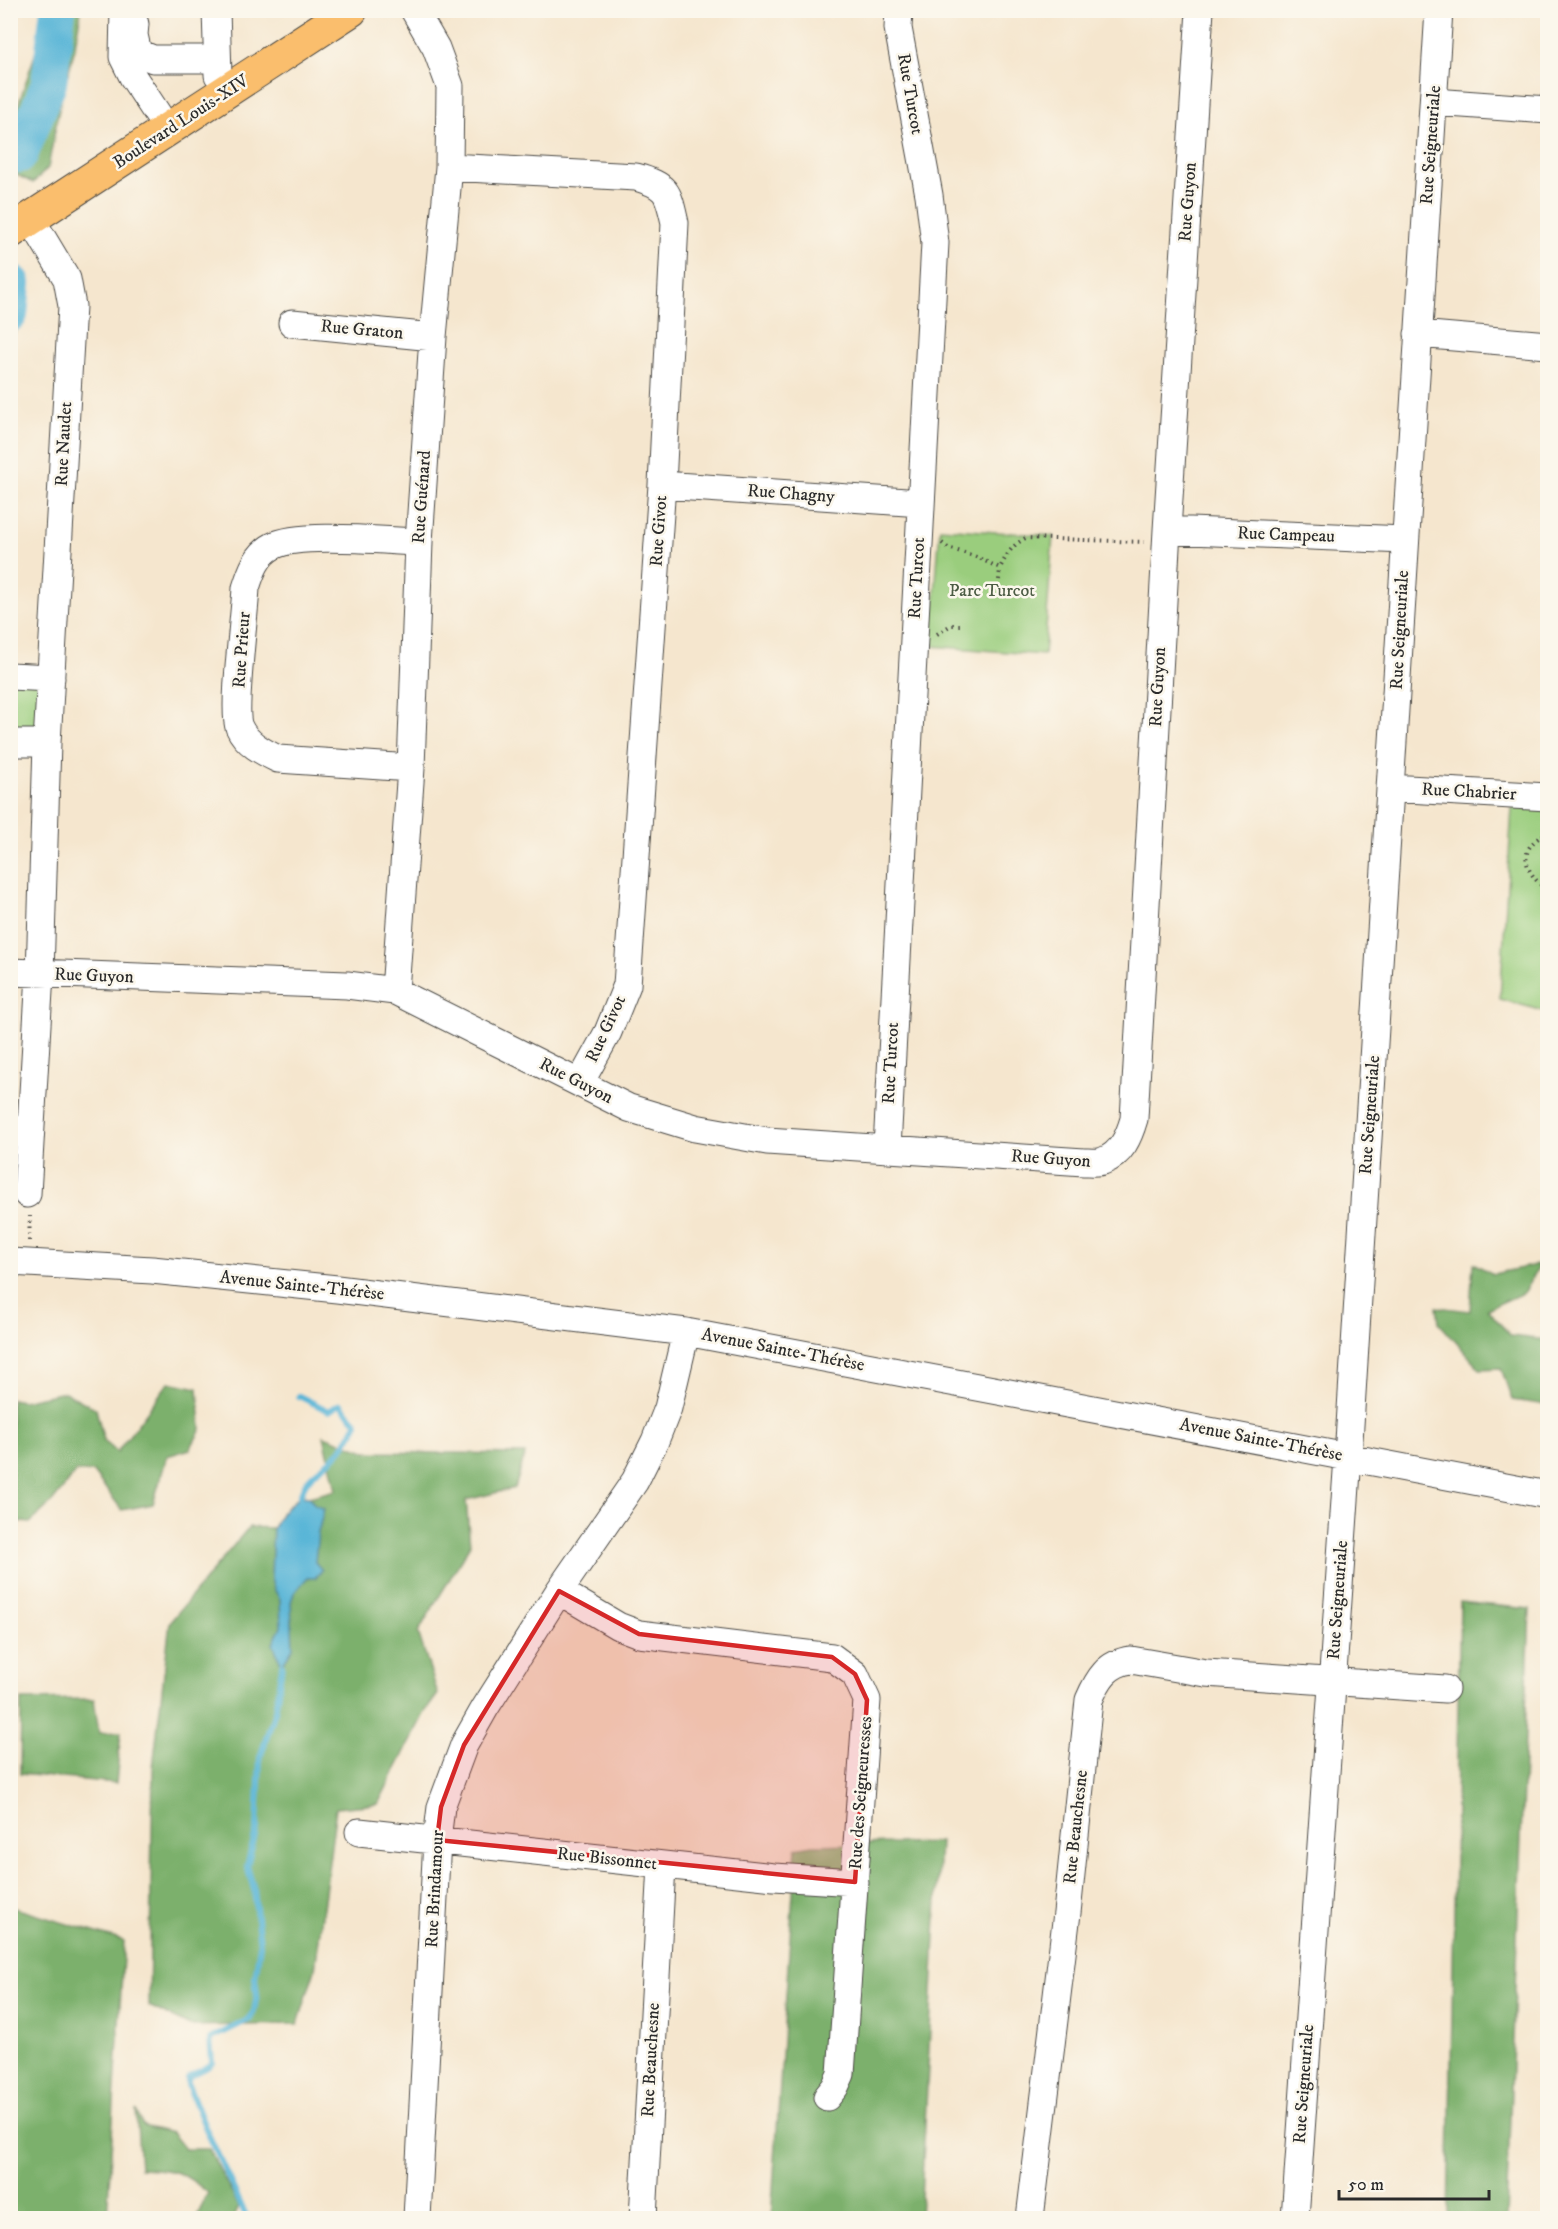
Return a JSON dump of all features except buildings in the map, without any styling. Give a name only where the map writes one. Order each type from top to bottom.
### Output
[{"type":"main road","name":"Boulevard Louis-XIV","points":[[21,226],[351,10]]},
{"type":"street","points":[[124,10],[123,57],[133,77],[168,130]]},
{"type":"street","points":[[136,10],[134,35],[138,53],[153,59],[217,59]]},
{"type":"street","points":[[216,10],[218,97]]},
{"type":"street","name":"Rue Guénard","points":[[396,991],[411,768],[419,542],[433,337],[448,167],[450,86],[436,48],[414,10]]},
{"type":"street","name":"Rue Turcot","points":[[887,1148],[935,243],[929,195],[898,28],[899,10]]},
{"type":"street","name":"Rue Guyon","points":[[10,972],[347,985],[396,991],[629,1108],[695,1128],[767,1141],[1102,1162],[1117,1152],[1129,1139],[1135,1107],[1166,537],[1200,10]]},
{"type":"street","name":"Rue Seigneuriale","points":[[1295,2218],[1348,1457],[1439,10]]},
{"type":"street","points":[[1434,102],[1548,110]]},
{"type":"street","name":"Rue Givot","points":[[448,167],[636,177],[658,183],[669,197],[675,223],[662,485],[627,985],[608,1032],[580,1083]]},
{"type":"street","name":"Rue Naudet","points":[[21,226],[67,279],[72,306],[47,743],[40,974],[27,1194]]},
{"type":"street","name":"Rue Graton","points":[[292,323],[433,337]]},
{"type":"street","points":[[1418,334],[1548,345]]},
{"type":"street","name":"Rue Chagny","points":[[662,485],[921,512]]},
{"type":"street","name":"Rue Campeau","points":[[1166,537],[1405,540]]},
{"type":"street","name":"Rue Prieur","points":[[411,768],[278,759],[258,749],[243,732],[239,726],[237,706],[246,588],[251,571],[259,558],[271,547],[292,539],[419,542]]},
{"type":"street","points":[[10,676],[51,678]]},
{"type":"street","points":[[10,743],[47,743]]},
{"type":"street","name":"Rue Chabrier","points":[[1390,788],[1548,797]]},
{"type":"street","name":"Avenue Sainte-Thérèse","points":[[19,1263],[152,1270],[337,1289],[686,1332],[1548,1495]]},
{"type":"street","name":"Rue Brindamour","points":[[417,2218],[437,1840],[441,1807],[464,1745],[485,1708],[559,1591],[635,1480],[655,1441],[668,1408],[686,1332]]},
{"type":"street","name":"Rue des Seigneuresses","points":[[559,1591],[618,1626],[639,1634],[832,1657],[855,1674],[867,1700],[855,1882],[841,2074],[827,2097]]},
{"type":"street","name":"Rue Beauchesne","points":[[1030,2218],[1067,1913],[1089,1700],[1097,1681],[1109,1667],[1131,1660],[1206,1673],[1445,1689]]},
{"type":"street","name":"Rue Bissonnet","points":[[359,1832],[774,1877],[855,1882]]},
{"type":"street","name":"Rue Beauchesne","points":[[643,2218],[662,1865]]},
{"type":"path","points":[[921,512],[948,548],[974,556],[1000,568]]},
{"type":"path","points":[[999,580],[1000,568],[1008,552],[1016,543],[1026,538],[1166,537]]},
{"type":"path","points":[[1541,885],[1531,875],[1526,862],[1530,846],[1537,838],[1548,833]]},
{"type":"path","points":[[19,1263],[31,1227],[27,1194]]},
{"type":"highlighted area","points":[[559,1591],[639,1634],[832,1657],[855,1674],[867,1700],[855,1882],[437,1840],[441,1807],[464,1745]]},
{"type":"green space","points":[[47,11],[81,11],[48,168],[33,183],[11,172],[11,126],[48,16]]},
{"type":"green space","points":[[21,273],[27,299],[11,342],[11,278]]},
{"type":"green space","name":"Parc Turcot","points":[[940,528],[1053,536],[1044,655],[931,646]]},
{"type":"green space","points":[[10,676],[51,678],[47,743],[11,743]]},
{"type":"green space","points":[[1512,808],[1547,810],[1547,1012],[1500,999]]},
{"type":"green space","points":[[1473,1263],[1493,1274],[1541,1264],[1523,1293],[1487,1309],[1511,1336],[1547,1340],[1547,1405],[1512,1400],[1501,1368],[1480,1369],[1439,1323],[1437,1307],[1470,1311]]},
{"type":"green space","points":[[169,1382],[198,1388],[201,1429],[190,1449],[167,1456],[153,1504],[122,1510],[93,1472],[76,1472],[53,1501],[30,1523],[11,1521],[11,1399],[22,1401],[65,1392],[96,1409],[104,1441],[117,1452]]},
{"type":"green space","points":[[324,1436],[368,1452],[525,1454],[515,1488],[466,1500],[470,1545],[418,1632],[438,1694],[425,1712],[378,1804],[336,1808],[315,1969],[298,2024],[190,2026],[149,2006],[153,1767],[170,1622],[249,1527],[273,1528],[282,1512],[300,1496],[309,1497],[336,1490]]},
{"type":"green space","points":[[1460,1602],[1530,1609],[1506,2218],[1448,2218]]},
{"type":"green space","points":[[94,1699],[99,1733],[121,1732],[116,1783],[20,1774],[21,1700]]},
{"type":"green space","points":[[940,1842],[920,2218],[771,2218],[796,1848],[813,1845]]},
{"type":"green space","points":[[11,1907],[124,1941],[107,2218],[11,2218]]},
{"type":"green space","points":[[136,2110],[143,2126],[172,2133],[185,2149],[209,2149],[239,2207],[234,2218],[198,2218],[208,2193],[177,2173],[140,2168]]},
{"type":"water","points":[[300,1496],[309,1497],[315,1505],[324,1509],[318,1533],[315,1562],[322,1570],[315,1578],[307,1578],[294,1593],[291,1602],[293,1648],[282,1665],[273,1644],[281,1626],[280,1599],[271,1579],[273,1528],[282,1512]]},
{"type":"waterway","points":[[20,155],[49,83],[58,10]]},
{"type":"waterway","points":[[10,314],[13,283]]},
{"type":"waterway","points":[[299,1396],[329,1411],[340,1404],[357,1423],[344,1446],[310,1478],[300,1496]]},
{"type":"waterway","points":[[247,2218],[206,2129],[188,2085],[188,2078],[212,2063],[210,2039],[250,2019],[254,2011],[257,1994],[255,1978],[260,1945],[254,1890],[247,1866],[257,1828],[260,1758],[275,1711],[282,1665]]}]
